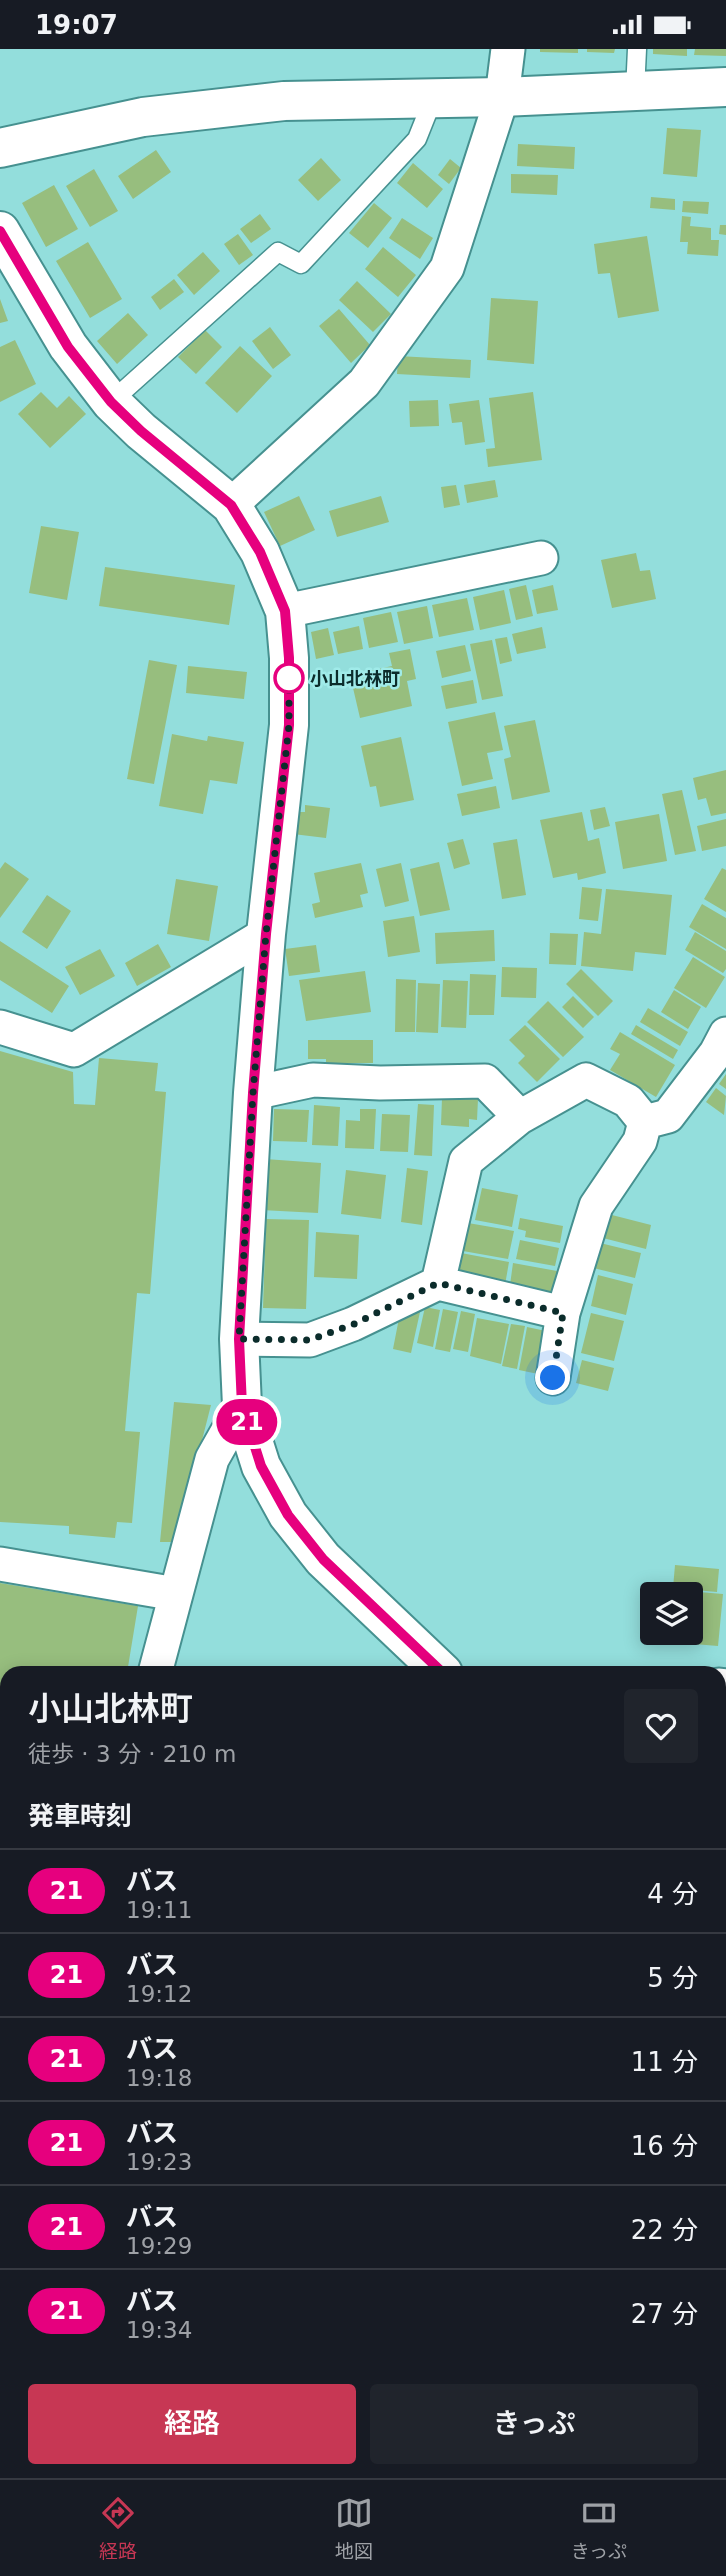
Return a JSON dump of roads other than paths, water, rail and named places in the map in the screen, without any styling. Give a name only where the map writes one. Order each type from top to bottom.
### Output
[{"type":"main road","points":[[0,148],[143,117],[284,101],[502,97],[726,87]]},
{"type":"main road","points":[[0,231],[68,347],[111,402],[141,431],[231,505],[260,552],[285,611],[289,658],[289,725],[266,934],[253,1093],[239,1339],[242,1406],[261,1466],[288,1515],[323,1559],[436,1666]]},
{"type":"street","points":[[231,505],[364,383],[447,268],[502,97],[508,49]]},
{"type":"street","points":[[285,611],[541,558]]},
{"type":"street","points":[[0,1027],[74,1050],[266,934]]},
{"type":"street","points":[[645,1122],[668,1116],[716,1053],[726,1034]]},
{"type":"street","points":[[253,1093],[313,1080],[380,1083],[485,1080],[520,1117]]},
{"type":"street","points":[[438,1283],[466,1161],[520,1117],[586,1080],[628,1101],[645,1122]]},
{"type":"street","points":[[553,1378],[563,1313],[596,1206],[640,1141],[645,1122]]},
{"type":"street","points":[[239,1339],[310,1340],[354,1324],[438,1283],[563,1313]]},
{"type":"street","points":[[157,1666],[212,1459],[242,1406]]},
{"type":"street","points":[[0,1564],[176,1594]]},
{"type":"lane","points":[[635,91],[637,49]]},
{"type":"lane","points":[[111,402],[278,251],[302,264],[417,139],[433,99]]},
{"type":"place","name":"小山北林町","points":[[289,678]]}]
